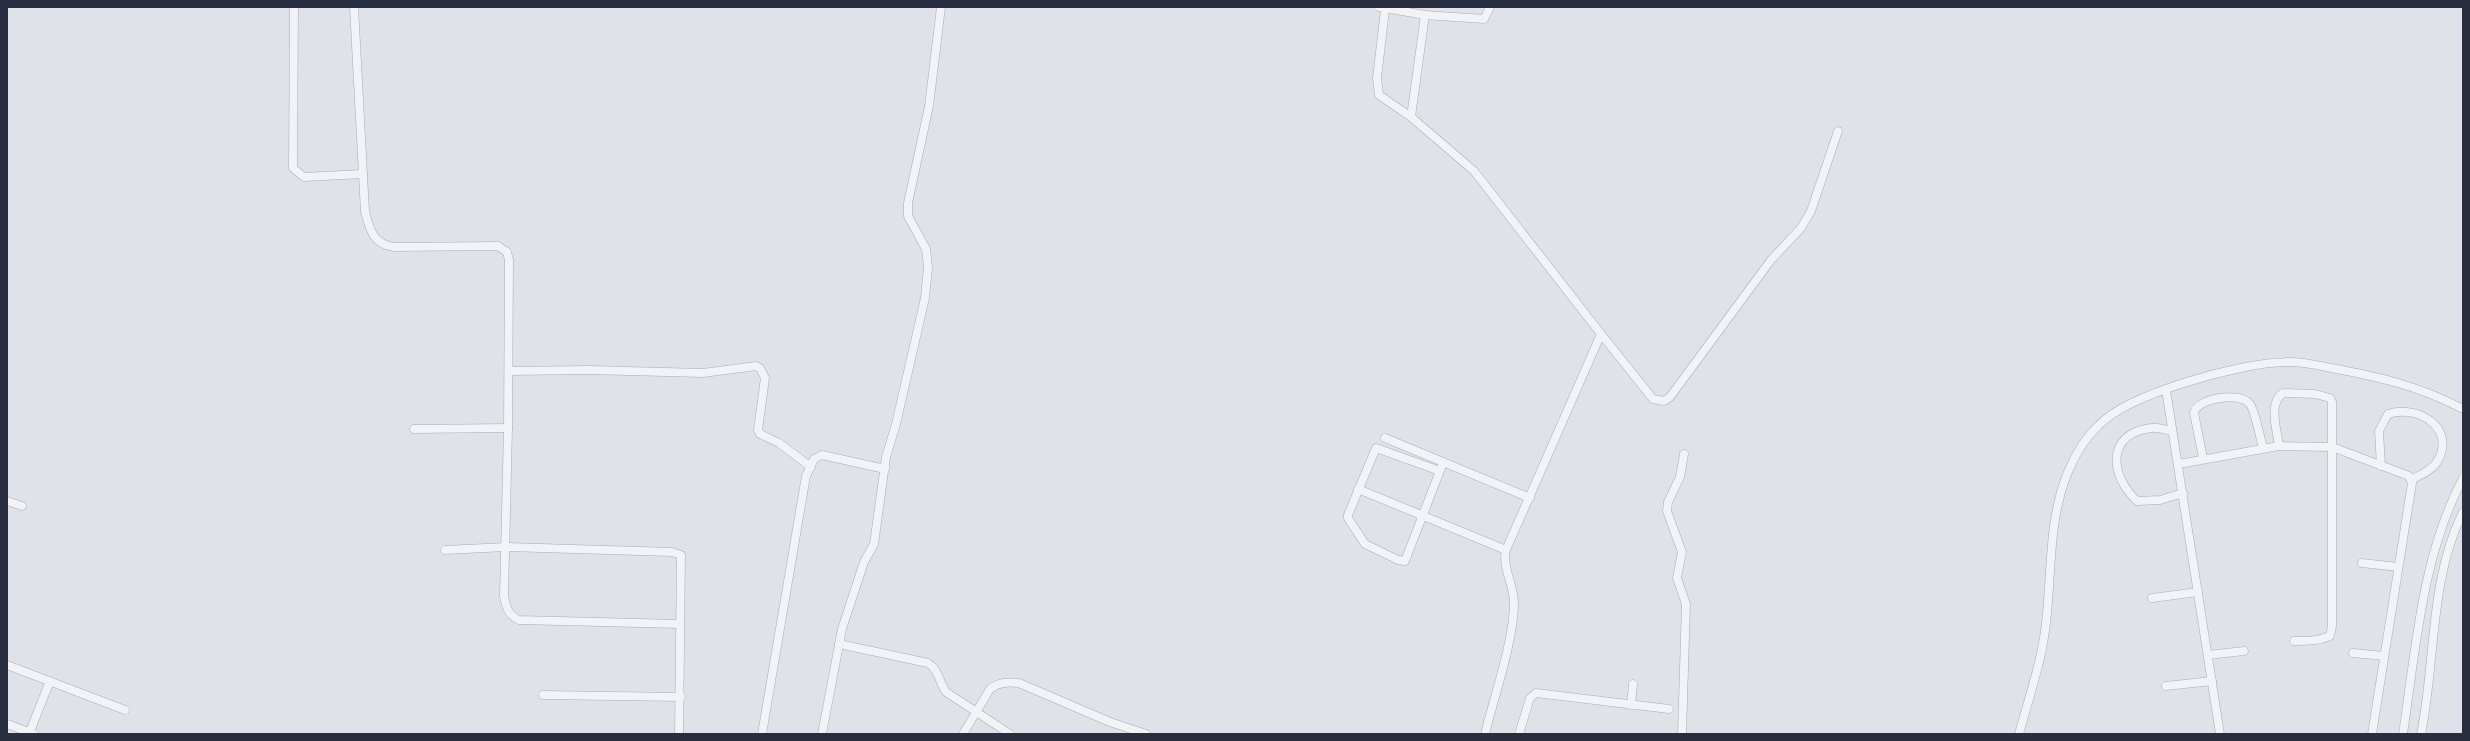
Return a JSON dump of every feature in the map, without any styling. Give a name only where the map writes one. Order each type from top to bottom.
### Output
[{"type":"street","points":[[294,7],[293,168],[304,177],[363,174]]},
{"type":"street","points":[[354,7],[365,212],[369,229],[375,240],[384,246],[498,246],[507,252],[509,260],[509,371],[504,596],[507,610],[511,617],[519,620],[679,624]]},
{"type":"street","points":[[822,734],[839,644],[852,596],[864,562],[874,544],[885,469],[927,282],[926,249],[908,216],[908,203],[929,106],[942,7]]},
{"type":"street","points":[[1449,16],[1450,7]]},
{"type":"street","points":[[1490,7],[1484,19],[1425,15],[1382,8],[1377,78],[1377,90],[1379,95],[1388,103],[1411,117],[1474,171],[1653,399],[1664,400],[1670,397],[1771,260],[1800,228],[1811,210],[1838,131]]},
{"type":"street","points":[[1411,117],[1425,15]]},
{"type":"street","points":[[1485,734],[1508,643],[1514,604],[1512,583],[1506,569],[1506,550],[1530,498],[1591,353],[1601,334]]},
{"type":"street","points":[[2019,734],[2040,661],[2046,623],[2056,512],[2068,471],[2081,447],[2100,424],[2129,404],[2166,390],[2253,365],[2286,362],[2399,381],[2433,394],[2463,409]]},
{"type":"street","points":[[509,371],[590,370],[703,373],[756,366],[760,368],[765,378],[758,430],[760,434],[778,443],[811,467]]},
{"type":"street","points":[[2166,390],[2179,464],[2220,734]]},
{"type":"street","points":[[2278,446],[2275,402],[2283,394],[2309,394],[2326,396],[2332,402],[2332,626],[2330,636],[2323,639],[2316,641],[2294,641]]},
{"type":"street","points":[[2203,458],[2194,413],[2195,408],[2200,403],[2230,397],[2243,399],[2251,405],[2263,448]]},
{"type":"street","points":[[2381,466],[2379,431],[2388,414],[2401,410],[2428,418],[2438,428],[2442,439],[2437,462],[2430,470],[2411,480]]},
{"type":"street","points":[[414,429],[508,428]]},
{"type":"street","points":[[2172,431],[2151,428],[2132,435],[2118,446],[2115,459],[2122,480],[2129,494],[2137,501],[2160,500],[2183,493]]},
{"type":"street","points":[[1385,438],[1442,467]]},
{"type":"street","points":[[1442,467],[1405,561],[1398,560],[1365,544],[1348,518],[1358,488],[1377,446],[1442,467],[1530,498]]},
{"type":"street","points":[[2179,464],[2203,458],[2278,446],[2332,447],[2381,466],[2405,473],[2411,480],[2372,734]]},
{"type":"street","points":[[1682,734],[1686,604],[1677,578],[1682,552],[1667,511],[1668,502],[1680,477],[1684,454]]},
{"type":"street","points":[[762,734],[806,476],[814,460],[822,455],[885,469]]},
{"type":"street","points":[[2403,734],[2425,585],[2438,535],[2463,478]]},
{"type":"street","points":[[1358,488],[1506,550]]},
{"type":"street","points":[[7,501],[22,506]]},
{"type":"street","points":[[2421,734],[2426,711],[2440,581],[2457,524],[2463,512]]},
{"type":"street","points":[[445,550],[506,547],[677,552],[682,558],[679,624],[681,697],[679,734]]},
{"type":"street","points":[[2362,563],[2398,567]]},
{"type":"street","points":[[2152,598],[2198,592]]},
{"type":"street","points":[[839,644],[928,663],[938,673],[941,685],[946,692],[975,713],[1010,734]]},
{"type":"street","points":[[2208,655],[2244,651]]},
{"type":"street","points":[[2353,653],[2384,656]]},
{"type":"street","points":[[7,665],[125,710]]},
{"type":"street","points":[[7,724],[31,733],[50,681]]},
{"type":"street","points":[[2166,686],[2212,681]]},
{"type":"street","points":[[962,734],[990,689],[996,684],[1019,683],[1110,722],[1146,734]]},
{"type":"street","points":[[1631,705],[1634,684]]},
{"type":"street","points":[[1519,734],[1530,698],[1536,693],[1669,709]]},
{"type":"street","points":[[543,695],[681,697]]}]
